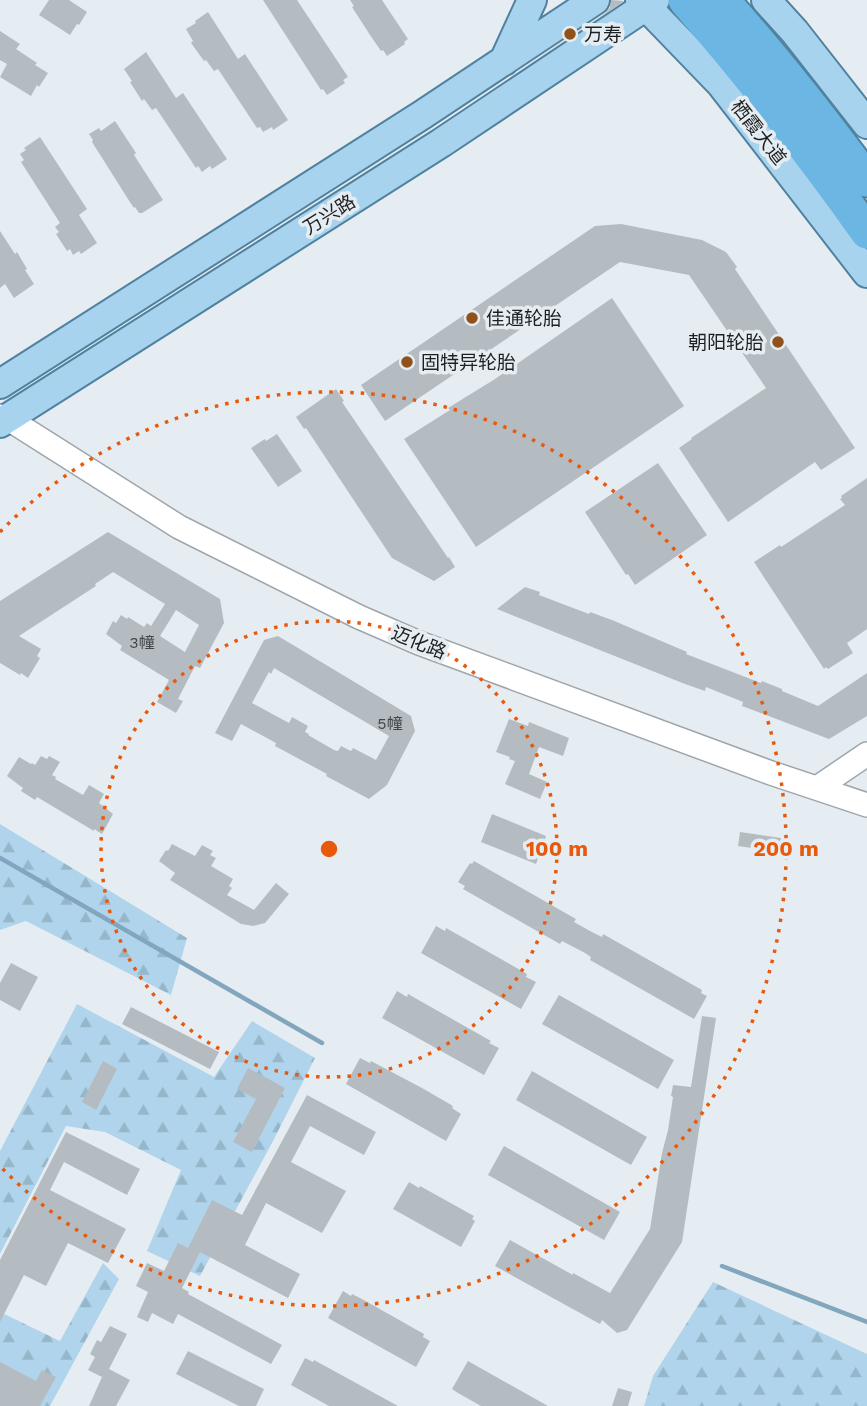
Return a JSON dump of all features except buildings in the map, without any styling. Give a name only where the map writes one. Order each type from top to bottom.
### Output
[{"type":"highway","name":"栖霞大道","points":[[685,0],[734,56],[813,156],[867,232]]},
{"type":"highway","points":[[722,0],[757,38],[867,180]]},
{"type":"main road","points":[[504,61],[532,0]]},
{"type":"main road","name":"万兴路","points":[[0,384],[422,115],[595,0]]},
{"type":"main road","points":[[766,0],[795,32],[867,124]]},
{"type":"main road","name":"万兴路","points":[[2,419],[441,143],[647,2]]},
{"type":"main road","name":"栖霞大道","points":[[647,2],[721,84],[867,273]]},
{"type":"street","name":"迈化路","points":[[2,419],[179,527],[359,617],[419,643],[867,805]]},
{"type":"street","points":[[817,788],[867,754]]},
{"type":"green space","points":[[0,824],[187,938],[171,995],[26,921],[0,930]]},
{"type":"green space","points":[[77,1004],[214,1077],[252,1021],[315,1058],[200,1276],[147,1251],[181,1170],[105,1132],[66,1126],[0,1254],[0,1151]]},
{"type":"green space","points":[[103,1263],[119,1279],[50,1406],[34,1406],[0,1389],[0,1312],[60,1341]]},
{"type":"green space","points":[[713,1282],[867,1354],[867,1406],[644,1406],[653,1376]]},
{"type":"waterway","points":[[0,858],[322,1043]]},
{"type":"waterway","points":[[722,1266],[867,1322]]},
{"type":"place","name":"万寿","points":[[570,34]]},
{"type":"place","name":"佳通轮胎","points":[[472,318]]},
{"type":"place","name":"朝阳轮胎","points":[[778,342]]},
{"type":"place","name":"固特异轮胎","points":[[407,362]]}]
